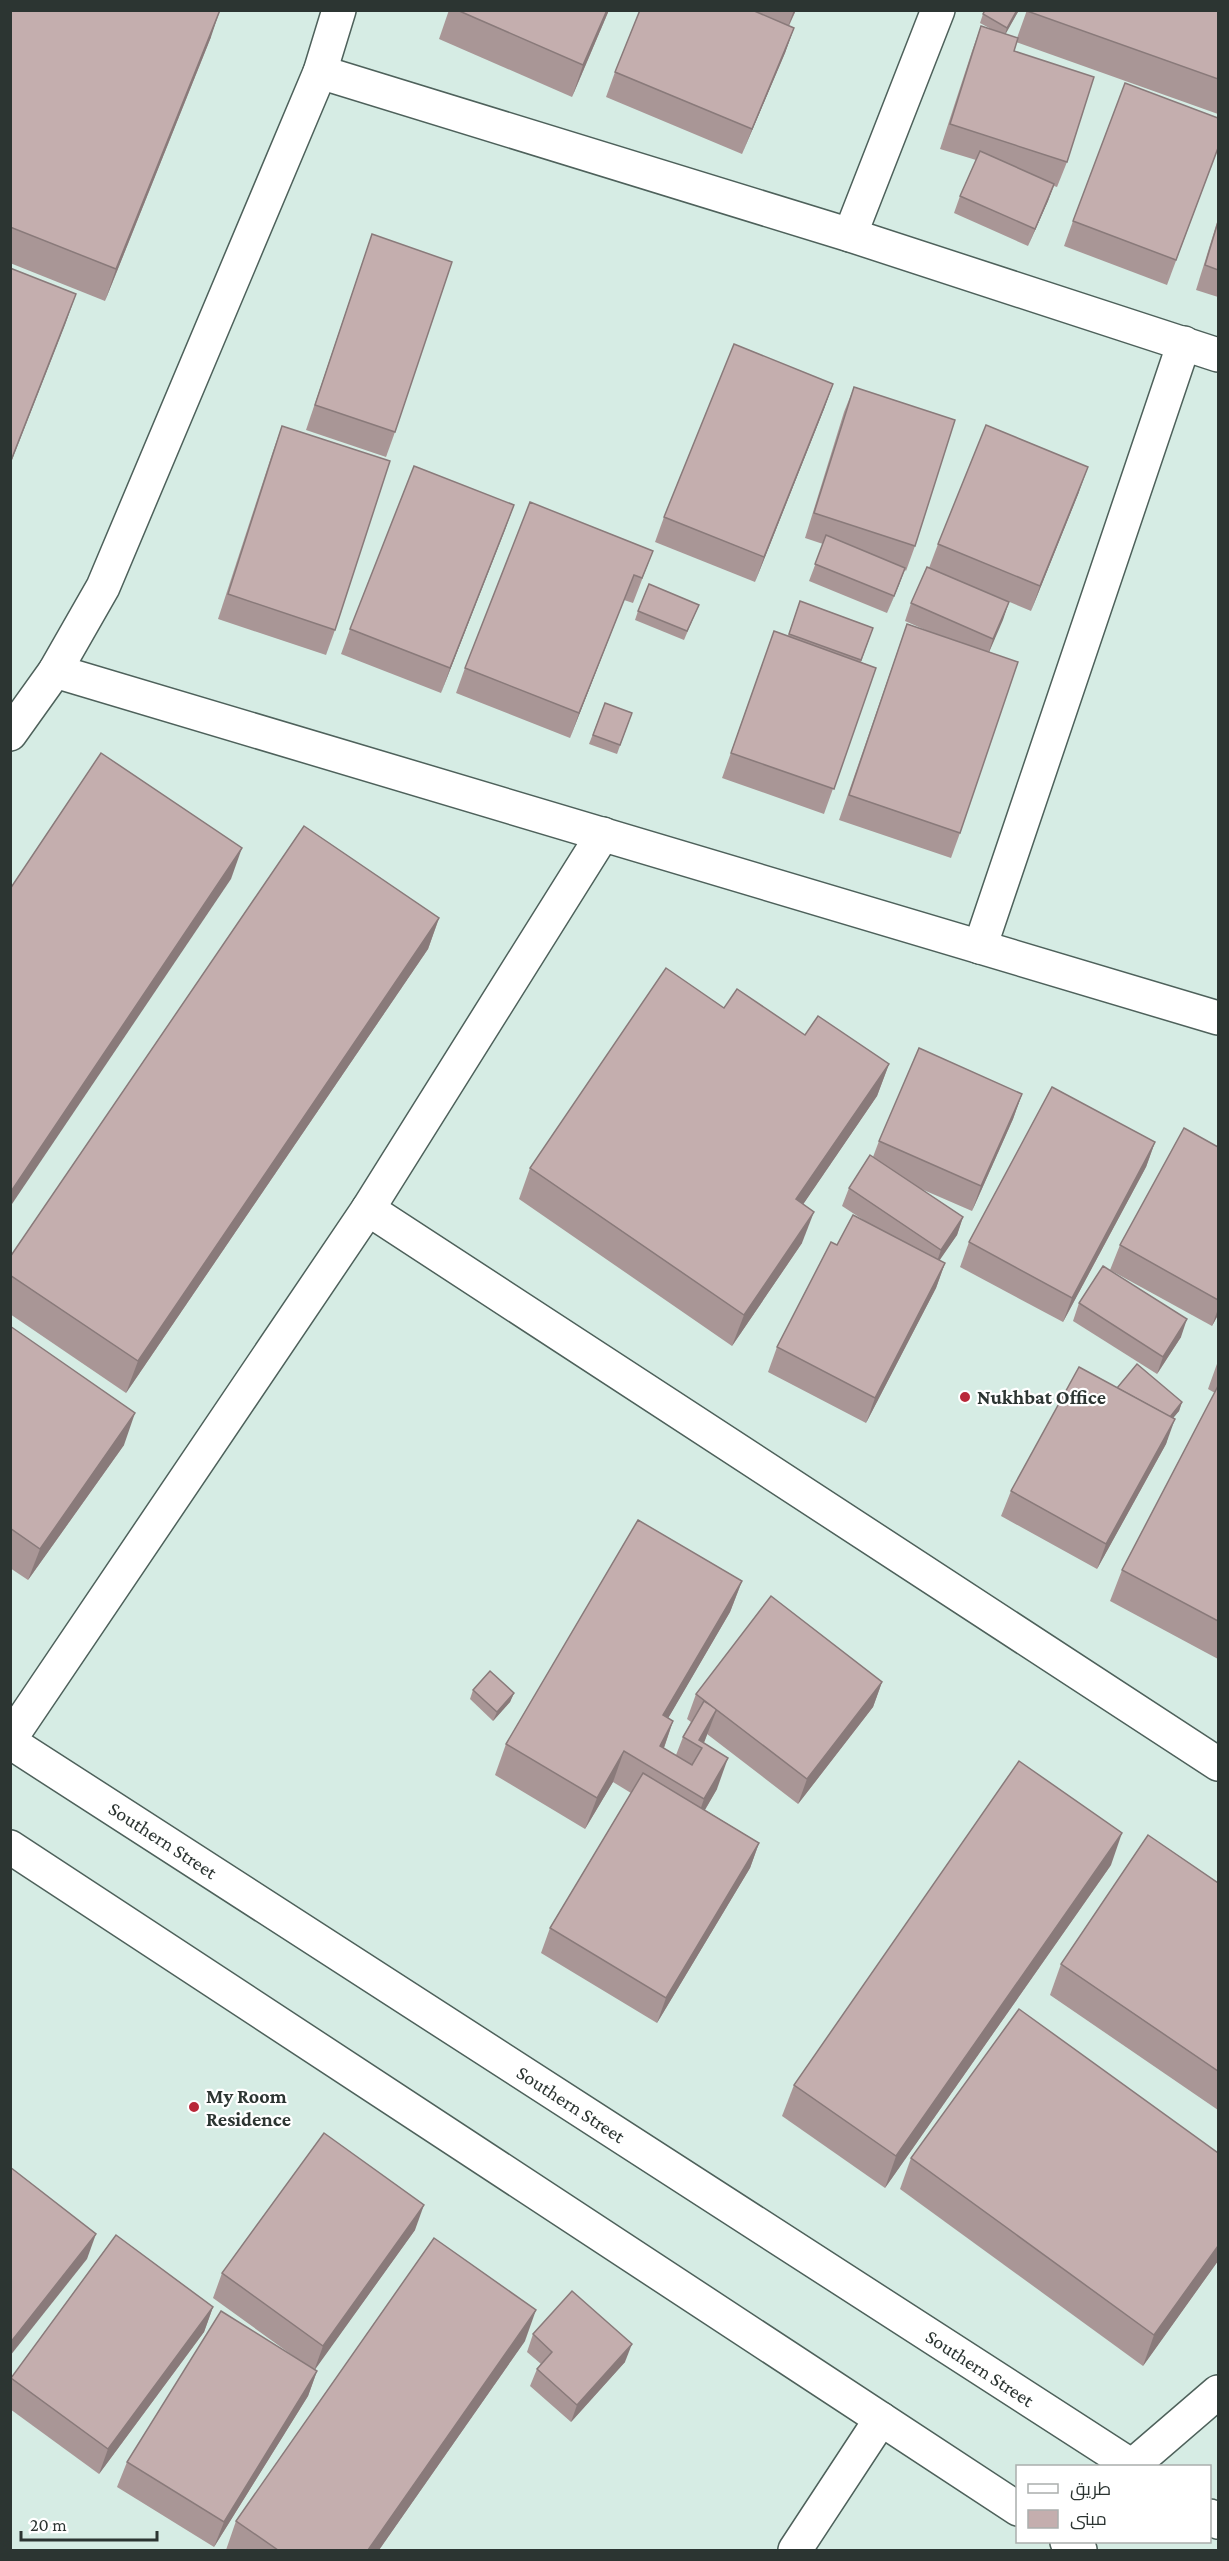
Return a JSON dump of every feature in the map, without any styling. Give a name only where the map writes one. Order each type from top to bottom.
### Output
[{"type":"street","points":[[10,734],[55,671],[103,587],[320,72],[339,10]]},
{"type":"street","points":[[850,235],[938,10]]},
{"type":"street","points":[[320,72],[850,235],[1218,355]]},
{"type":"street","points":[[980,947],[1184,343]]},
{"type":"street","points":[[55,671],[1218,1017]]},
{"type":"street","points":[[10,1740],[368,1209],[603,834]]},
{"type":"street","points":[[368,1209],[1218,1764]]},
{"type":"street","name":"Southern Street","points":[[10,1740],[1130,2465]]},
{"type":"street","points":[[10,1847],[1016,2508]]},
{"type":"street","points":[[1133,2465],[1218,2392]]},
{"type":"street","points":[[795,2550],[880,2419]]},
{"type":"building","points":[[10,10],[220,10],[116,269],[10,227]]},
{"type":"building","points":[[457,10],[607,10],[583,65]]},
{"type":"building","points":[[640,10],[752,10],[794,28],[752,129],[615,72]]},
{"type":"building","points":[[985,10],[1017,10],[1007,28],[983,14]]},
{"type":"building","points":[[1027,10],[1218,10],[1218,79],[1027,11]]},
{"type":"building","points":[[981,26],[1018,38],[1014,51],[1094,77],[1067,162],[950,124]]},
{"type":"building","points":[[1125,83],[1218,118],[1218,148],[1176,260],[1073,221]]},
{"type":"building","points":[[980,151],[1054,184],[1035,229],[960,196]]},
{"type":"building","points":[[1218,222],[1218,270],[1205,265]]},
{"type":"building","points":[[372,234],[452,262],[395,432],[315,405]]},
{"type":"building","points":[[10,268],[76,294],[10,463]]},
{"type":"building","points":[[734,344],[833,384],[764,557],[664,517]]},
{"type":"building","points":[[854,387],[955,420],[915,546],[814,513]]},
{"type":"building","points":[[986,425],[1088,467],[1040,586],[938,544]]},
{"type":"building","points":[[282,426],[390,461],[335,630],[228,594]]},
{"type":"building","points":[[414,466],[514,505],[450,668],[350,629]]},
{"type":"building","points":[[530,502],[653,551],[642,578],[634,575],[579,713],[465,668]]},
{"type":"building","points":[[826,535],[905,568],[894,596],[815,564]]},
{"type":"building","points":[[927,567],[1009,602],[993,639],[911,603]]},
{"type":"building","points":[[649,584],[699,605],[687,631],[638,611]]},
{"type":"building","points":[[800,601],[873,628],[861,660],[789,634]]},
{"type":"building","points":[[907,624],[1018,662],[960,833],[849,795]]},
{"type":"building","points":[[774,631],[876,668],[834,789],[731,753]]},
{"type":"building","points":[[605,703],[632,713],[620,745],[593,735]]},
{"type":"building","points":[[101,753],[242,848],[10,1193],[10,889]]},
{"type":"building","points":[[304,826],[439,918],[138,1361],[10,1275],[10,1257]]},
{"type":"building","points":[[666,968],[724,1008],[737,989],[805,1035],[818,1016],[889,1064],[796,1199],[814,1212],[744,1315],[530,1168]]},
{"type":"building","points":[[919,1048],[1022,1094],[981,1186],[879,1141]]},
{"type":"building","points":[[1052,1087],[1155,1142],[1072,1298],[969,1242]]},
{"type":"building","points":[[1184,1128],[1218,1147],[1218,1300],[1120,1245]]},
{"type":"building","points":[[870,1155],[963,1217],[941,1250],[849,1188]]},
{"type":"building","points":[[853,1215],[945,1263],[875,1398],[777,1347],[831,1242],[837,1245]]},
{"type":"building","points":[[1103,1266],[1187,1319],[1163,1357],[1079,1303]]},
{"type":"building","points":[[10,1326],[135,1413],[40,1549],[10,1528]]},
{"type":"building","points":[[1137,1364],[1182,1402],[1170,1417],[1117,1388]]},
{"type":"building","points":[[1079,1367],[1175,1419],[1106,1544],[1011,1491]]},
{"type":"building","points":[[1218,1386],[1218,1621],[1122,1570]]},
{"type":"building","points":[[638,1520],[742,1581],[663,1715],[673,1721],[660,1746],[692,1765],[702,1748],[683,1737],[704,1701],[717,1709],[699,1740],[728,1758],[704,1799],[624,1751],[597,1798],[506,1744]]},
{"type":"building","points":[[771,1596],[882,1682],[807,1779],[696,1694]]},
{"type":"building","points":[[490,1671],[514,1693],[497,1712],[473,1690]]},
{"type":"building","points":[[1019,1761],[1122,1833],[896,2156],[794,2085]]},
{"type":"building","points":[[643,1773],[759,1843],[666,1998],[550,1928]]},
{"type":"building","points":[[1148,1835],[1218,1883],[1218,2071],[1061,1964]]},
{"type":"building","points":[[1019,2009],[1218,2153],[1218,2246],[1154,2335],[911,2158]]},
{"type":"building","points":[[324,2133],[424,2205],[323,2346],[222,2273]]},
{"type":"building","points":[[10,2167],[96,2234],[10,2343]]},
{"type":"building","points":[[116,2235],[213,2307],[108,2449],[11,2378]]},
{"type":"building","points":[[434,2238],[536,2310],[368,2550],[278,2550],[236,2521]]},
{"type":"building","points":[[572,2291],[632,2344],[577,2405],[537,2369],[552,2352],[533,2334]]},
{"type":"building","points":[[221,2311],[317,2371],[224,2522],[127,2462]]},
{"type":"place","name":"Nukhbat Office","points":[[965,1397]]},
{"type":"place","name":"My Room Residence","points":[[194,2107]]}]
